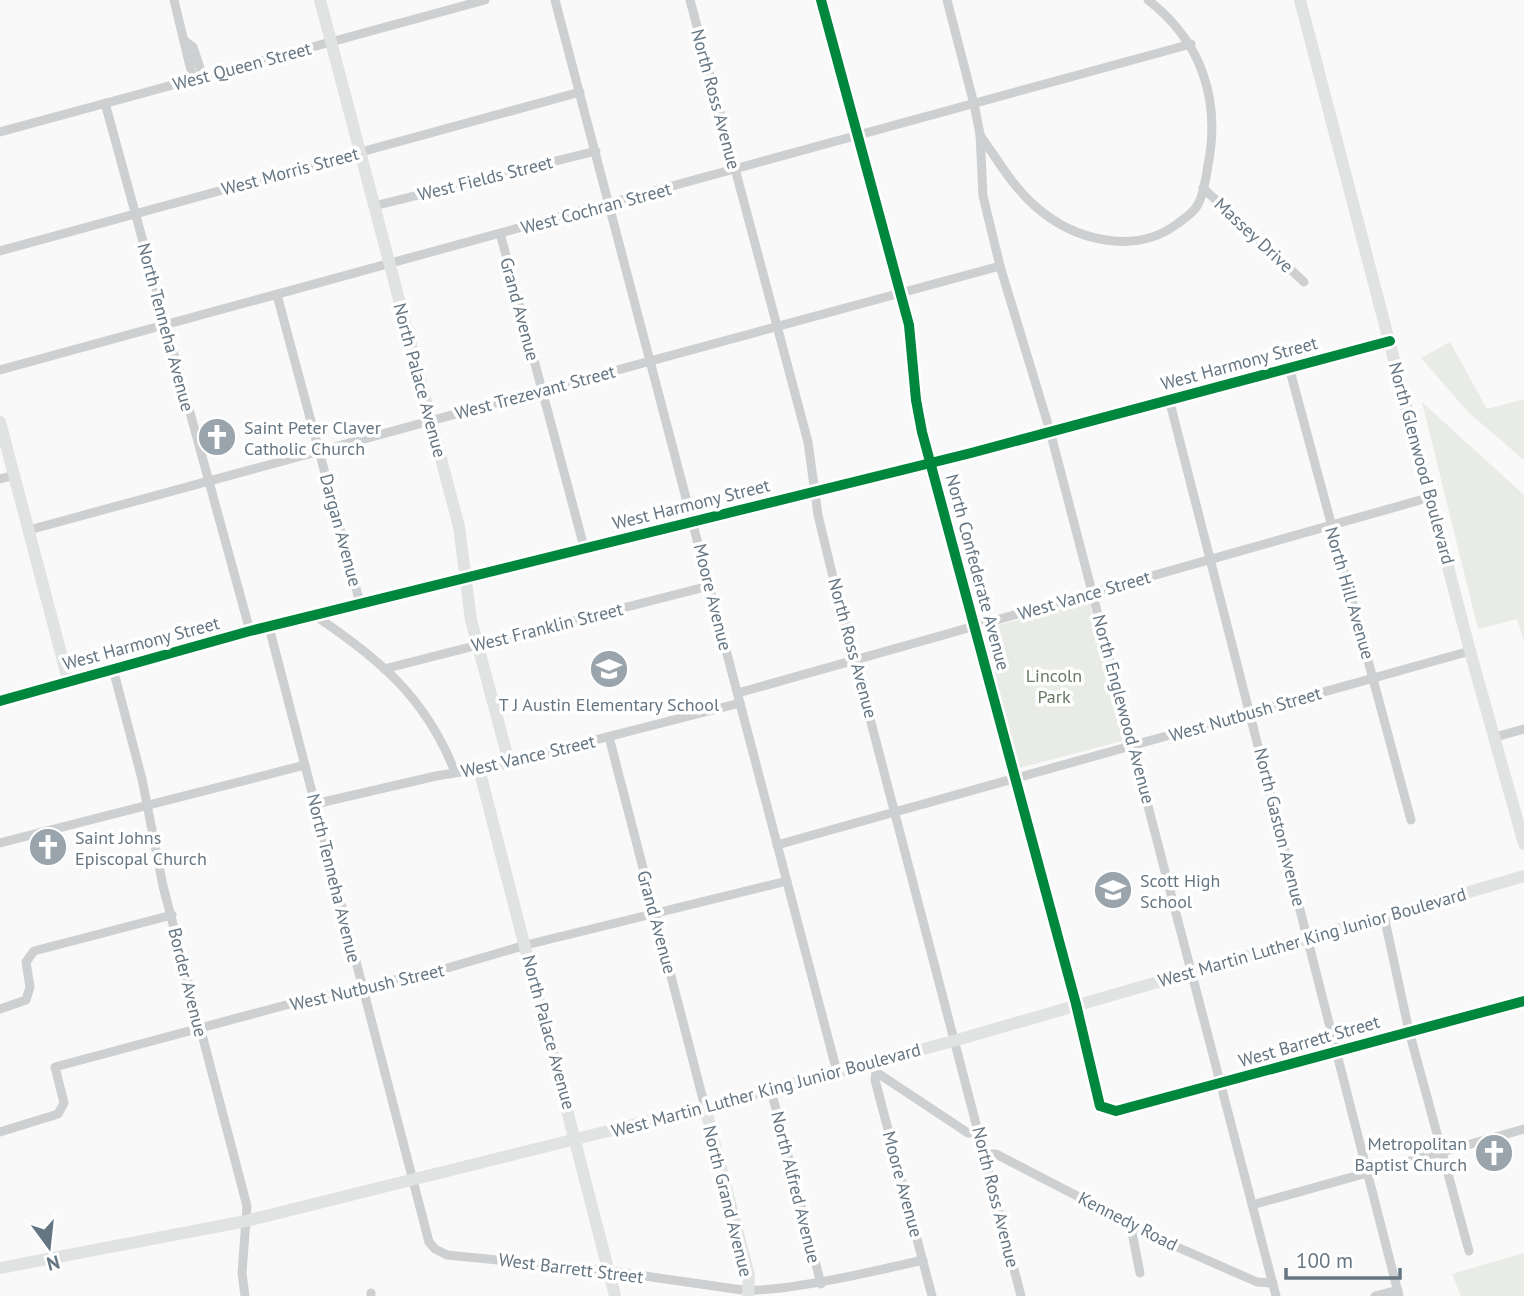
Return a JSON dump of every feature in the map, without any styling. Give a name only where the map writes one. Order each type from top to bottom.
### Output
[{"type":"street","points":[[174,0],[198,78]]},
{"type":"street","name":"North Palace Avenue","points":[[320,0],[458,527],[477,645],[509,762]]},
{"type":"street","name":"West Queen Street","points":[[0,132],[485,0]]},
{"type":"street","name":"Moore Avenue","points":[[555,0],[611,204],[837,1072]]},
{"type":"street","name":"North Ross Avenue","points":[[690,0],[808,442],[821,527],[957,1040],[1021,1296]]},
{"type":"street","name":"North Confederate Avenue","points":[[821,0],[909,325],[916,400],[1102,1110]]},
{"type":"street","name":"North Englewood Avenue","points":[[947,0],[980,134],[982,196],[1000,266],[1050,431],[1276,1296]]},
{"type":"street","points":[[980,134],[1034,205],[1066,228],[1094,238],[1125,242],[1158,235],[1185,218],[1197,206],[1203,188],[1210,154],[1212,102],[1205,75],[1191,44],[1148,0]]},
{"type":"street","name":"North Glenwood Boulevard","points":[[1300,0],[1470,651],[1524,844]]},
{"type":"street","name":"West Cochran Street","points":[[0,370],[1191,44]]},
{"type":"street","name":"West Morris Street","points":[[0,251],[580,92]]},
{"type":"street","name":"North Tenneha Avenue","points":[[105,103],[250,631]]},
{"type":"street","name":"West Fields Street","points":[[374,206],[596,151]]},
{"type":"street","name":"Massey Drive","points":[[1203,188],[1304,282]]},
{"type":"street","name":"Grand Avenue","points":[[500,233],[584,547]]},
{"type":"street","name":"West Trezevant Street","points":[[29,530],[1000,266]]},
{"type":"street","name":"Dargan Avenue","points":[[277,295],[360,603]]},
{"type":"street","name":"West Harmony Street","points":[[0,701],[250,631],[694,522],[1390,341]]},
{"type":"street","name":"North Hill Avenue","points":[[1289,367],[1411,820]]},
{"type":"street","name":"North Gaston Avenue","points":[[1169,399],[1399,1293]]},
{"type":"street","points":[[0,422],[68,680]]},
{"type":"street","points":[[0,479],[15,475]]},
{"type":"street","name":"West Vance Street","points":[[738,693],[1431,497]]},
{"type":"street","name":"West Franklin Street","points":[[384,669],[709,586]]},
{"type":"street","points":[[314,615],[384,669],[421,706],[444,744],[456,772]]},
{"type":"street","name":"North Tenneha Avenue","points":[[270,627],[361,987],[415,1181],[429,1242],[435,1249]]},
{"type":"street","name":"West Nutbush Street","points":[[777,845],[1470,651]]},
{"type":"street","name":"Border Avenue","points":[[113,669],[148,804],[157,859],[247,1206],[242,1273],[245,1296]]},
{"type":"street","name":"West Vance Street","points":[[315,804],[509,762],[740,703]]},
{"type":"street","points":[[1494,737],[1524,729]]},
{"type":"street","name":"Grand Avenue","points":[[609,737],[705,1107]]},
{"type":"street","points":[[0,843],[305,765]]},
{"type":"street","name":"North Palace Avenue","points":[[479,769],[577,1139],[615,1296]]},
{"type":"street","name":"West Martin Luther King Junior Boulevard","points":[[0,1268],[246,1222],[837,1072],[875,1068],[1076,1004],[1524,876]]},
{"type":"street","name":"West Nutbush Street","points":[[0,1132],[58,1114],[64,1103],[55,1067],[361,987],[443,970],[526,945],[787,881]]},
{"type":"street","points":[[0,1010],[26,1000],[30,987],[26,962],[34,951],[172,915]]},
{"type":"street","points":[[1384,916],[1409,1031],[1469,1251]]},
{"type":"street","name":"West Barrett Street","points":[[1102,1110],[1116,1111],[1219,1085],[1337,1050],[1524,1001]]},
{"type":"street","points":[[875,1068],[968,1133],[980,1134]]},
{"type":"street","name":"Moore Avenue","points":[[875,1068],[875,1080],[932,1296]]},
{"type":"street","name":"North Alfred Avenue","points":[[771,1090],[821,1284]]},
{"type":"street","name":"North Grand Avenue","points":[[705,1107],[749,1276],[748,1295]]},
{"type":"street","points":[[1252,1205],[1524,1129]]},
{"type":"street","name":"Kennedy Road","points":[[985,1154],[996,1154],[1257,1282],[1273,1283]]},
{"type":"street","points":[[1130,1222],[1140,1273]]},
{"type":"street","name":"West Barrett Street","points":[[435,1249],[447,1255],[610,1271],[735,1289],[748,1295],[821,1284],[922,1260]]},
{"type":"street","points":[[1375,1296],[1399,1293]]},
{"type":"green space","points":[[1450,342],[1487,409],[1524,399],[1524,460],[1468,412],[1421,358]]},
{"type":"green space","points":[[1422,402],[1524,495],[1524,641],[1517,619],[1478,629]]},
{"type":"green space","name":"Lincoln Park","points":[[1089,601],[1126,740],[1019,768],[983,629]]},
{"type":"green space","points":[[1524,1253],[1524,1296],[1461,1296],[1452,1274]]},
{"type":"cycle path","points":[[821,0],[909,325],[922,432],[1076,1004],[1100,1106],[1116,1111],[1524,1001]]},
{"type":"cycle path","points":[[0,701],[250,631],[971,453],[1390,341]]},
{"type":"place","name":"Saint Peter Claver Catholic Church","points":[[217,437]]},
{"type":"place","name":"T J Austin Elementary School","points":[[609,669]]},
{"type":"place","name":"Saint Johns Episcopal Church","points":[[48,847]]},
{"type":"place","name":"Scott High School","points":[[1113,890]]},
{"type":"place","name":"Metropolitan Baptist Church","points":[[1494,1153]]}]
